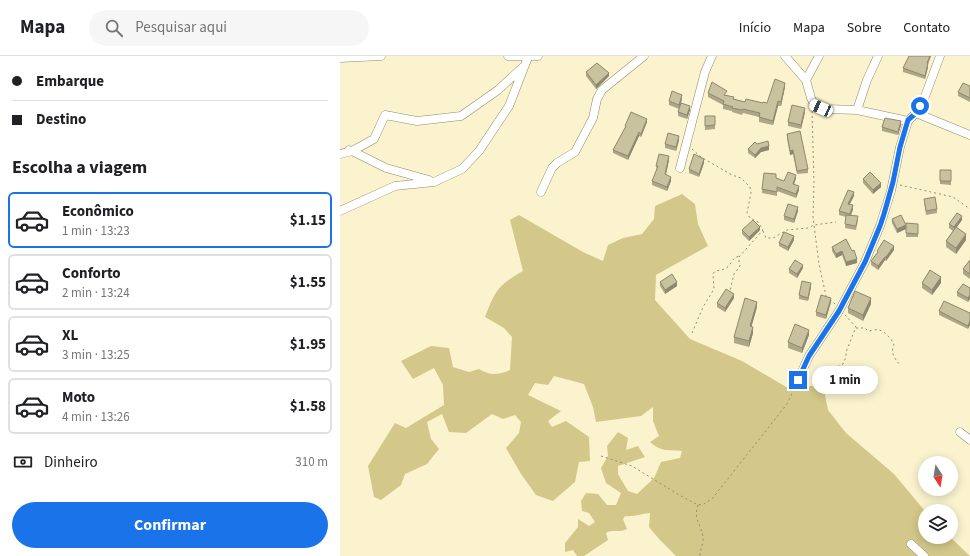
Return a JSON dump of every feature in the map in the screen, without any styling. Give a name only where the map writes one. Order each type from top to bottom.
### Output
[{"type":"street","points":[[340,58],[381,56]]},
{"type":"street","points":[[508,56],[538,56]]},
{"type":"street","points":[[541,192],[552,168],[575,152],[593,118],[598,96],[602,90],[644,56]]},
{"type":"street","points":[[680,168],[705,72],[712,56]]},
{"type":"street","points":[[785,56],[806,80],[810,98],[814,104],[827,109],[857,110],[908,120]]},
{"type":"street","points":[[806,80],[819,56]]},
{"type":"street","points":[[857,110],[878,56]]},
{"type":"street","points":[[798,380],[809,356],[839,311],[865,262],[880,226],[893,182],[900,147],[908,120],[916,113],[924,99],[940,56]]},
{"type":"street","points":[[340,211],[395,186],[434,182],[462,169],[479,151],[509,106],[528,57]]},
{"type":"street","points":[[340,154],[374,139],[385,115],[417,121],[461,116],[498,90],[525,65]]},
{"type":"street","points":[[916,113],[970,135]]},
{"type":"street","points":[[340,149],[352,150],[386,168],[434,182]]},
{"type":"street","points":[[960,432],[970,440]]},
{"type":"street","points":[[911,544],[924,556]]},
{"type":"path","points":[[814,104],[812,109],[814,225],[819,264],[826,297],[833,301],[839,311],[845,314],[856,328]]},
{"type":"path","points":[[687,140],[692,150],[701,157],[732,175],[741,178],[750,187],[747,213],[750,218],[758,222],[766,238],[773,238],[787,230],[808,228],[814,225],[836,222]]},
{"type":"path","points":[[893,182],[907,187],[953,197],[970,209]]},
{"type":"path","points":[[730,294],[734,274],[740,266],[738,261],[740,256],[763,230]]},
{"type":"path","points":[[692,333],[703,307],[714,289],[713,274],[715,270],[723,270],[730,266],[732,260],[737,256],[740,256]]},
{"type":"path","points":[[856,328],[865,328],[868,331],[878,329],[885,333],[894,344],[892,355],[901,366]]},
{"type":"path","points":[[601,456],[632,466],[679,495],[698,505],[704,504],[712,498],[787,404],[798,380],[829,374],[830,370],[843,364],[846,357],[846,352],[856,328]]},
{"type":"path","points":[[698,505],[696,513],[697,521],[702,530],[704,539],[700,556]]},
{"type":"shaded area","points":[[682,194],[695,204],[698,224],[708,246],[656,275],[655,300],[690,339],[742,361],[788,388],[823,385],[828,410],[846,433],[894,474],[919,504],[918,544],[957,544],[970,556],[676,556],[649,527],[650,513],[625,516],[623,519],[627,529],[606,533],[608,540],[584,556],[577,556],[573,550],[565,552],[565,543],[578,527],[578,519],[589,526],[595,522],[589,513],[582,511],[581,501],[586,493],[598,494],[607,505],[616,505],[621,493],[606,483],[601,468],[608,456],[607,446],[618,432],[628,438],[626,450],[638,446],[645,457],[618,466],[618,474],[628,491],[637,494],[654,478],[661,462],[680,458],[682,451],[662,449],[650,442],[659,436],[653,421],[653,407],[641,416],[596,422],[593,407],[584,384],[554,376],[548,385],[535,383],[528,395],[561,411],[548,421],[552,427],[566,421],[589,437],[590,461],[579,462],[575,482],[553,501],[536,495],[521,474],[506,448],[519,433],[521,422],[515,415],[503,419],[492,414],[466,433],[449,432],[442,414],[427,422],[431,439],[439,449],[427,464],[405,474],[401,485],[381,500],[374,497],[368,466],[395,423],[406,428],[444,405],[443,385],[434,368],[413,379],[401,361],[431,346],[449,348],[453,367],[469,372],[479,369],[487,373],[494,374],[510,370],[512,337],[504,328],[485,317],[498,290],[508,280],[523,271],[510,220],[519,215],[583,252],[603,261],[608,245],[623,238],[642,234],[654,219],[655,206]]},
{"type":"building","points":[[909,56],[930,56],[927,63],[925,76],[903,68]]},
{"type":"building","points":[[597,63],[609,73],[596,85],[586,72]]},
{"type":"building","points":[[775,79],[785,83],[781,102],[778,101],[773,121],[759,117],[760,113],[732,108],[733,107],[723,104],[724,101],[708,93],[712,82],[727,91],[724,95],[734,97],[733,99],[745,102],[746,99],[767,103]]},
{"type":"building","points":[[963,83],[970,86],[970,98],[958,92]]},
{"type":"building","points":[[672,91],[682,95],[679,105],[669,101]]},
{"type":"building","points":[[681,103],[690,106],[687,115],[678,112]]},
{"type":"building","points":[[792,105],[805,108],[801,125],[788,122]]},
{"type":"building","points":[[631,112],[647,119],[641,134],[639,132],[628,156],[613,150],[626,126]]},
{"type":"building","points":[[705,116],[715,116],[715,125],[705,126]]},
{"type":"building","points":[[885,118],[901,121],[898,132],[882,127]]},
{"type":"building","points":[[800,131],[808,169],[797,171],[793,150],[790,151],[787,134]]},
{"type":"building","points":[[668,133],[679,136],[676,147],[665,144]]},
{"type":"building","points":[[768,141],[769,146],[761,148],[755,155],[748,149],[755,142],[757,144]]},
{"type":"building","points":[[659,154],[669,156],[665,174],[671,177],[667,187],[652,181],[658,166],[656,166]]},
{"type":"building","points":[[694,154],[704,159],[699,174],[689,169]]},
{"type":"building","points":[[940,170],[951,170],[951,181],[940,181]]},
{"type":"building","points":[[788,172],[796,175],[793,184],[799,186],[796,194],[777,187],[777,192],[762,189],[764,173],[776,174],[776,178],[784,181]]},
{"type":"building","points":[[870,172],[881,183],[873,190],[863,179]]},
{"type":"building","points":[[848,190],[854,192],[848,204],[853,205],[850,214],[839,211]]},
{"type":"building","points":[[935,197],[937,209],[926,211],[924,199]]},
{"type":"building","points":[[788,204],[798,207],[794,219],[784,216]]},
{"type":"building","points":[[957,213],[962,216],[954,227],[949,224]]},
{"type":"building","points":[[846,215],[858,216],[856,226],[845,224]]},
{"type":"building","points":[[901,215],[906,225],[897,229],[892,219]]},
{"type":"building","points":[[753,220],[760,227],[749,237],[742,230]]},
{"type":"building","points":[[906,223],[918,224],[918,234],[906,233]]},
{"type":"building","points":[[956,227],[966,234],[956,248],[946,241]]},
{"type":"building","points":[[784,232],[794,236],[788,247],[779,243]]},
{"type":"building","points":[[846,239],[852,251],[854,250],[857,259],[846,262],[842,251],[836,254],[832,247]]},
{"type":"building","points":[[884,240],[894,246],[878,266],[871,261],[878,252],[877,251]]},
{"type":"building","points":[[795,260],[803,265],[797,274],[789,269]]},
{"type":"building","points":[[970,260],[970,274],[963,269]]},
{"type":"building","points":[[930,270],[941,277],[932,290],[922,283]]},
{"type":"building","points":[[672,274],[677,282],[665,290],[660,282]]},
{"type":"building","points":[[802,281],[811,283],[808,298],[799,295]]},
{"type":"building","points":[[963,284],[970,288],[970,295],[968,298],[957,292]]},
{"type":"building","points":[[726,289],[734,294],[725,308],[717,303]]},
{"type":"building","points":[[855,291],[871,298],[863,315],[848,308]]},
{"type":"building","points":[[821,295],[831,298],[826,315],[816,312]]},
{"type":"building","points":[[745,298],[757,302],[750,326],[753,327],[749,341],[734,337]]},
{"type":"building","points":[[944,301],[970,313],[970,321],[968,326],[939,311]]},
{"type":"building","points":[[795,324],[809,330],[802,348],[788,342]]},
{"type":"route","points":[[798,380],[809,356],[839,311],[865,262],[880,226],[891,191],[900,147],[908,120],[916,113],[920,106]]}]
